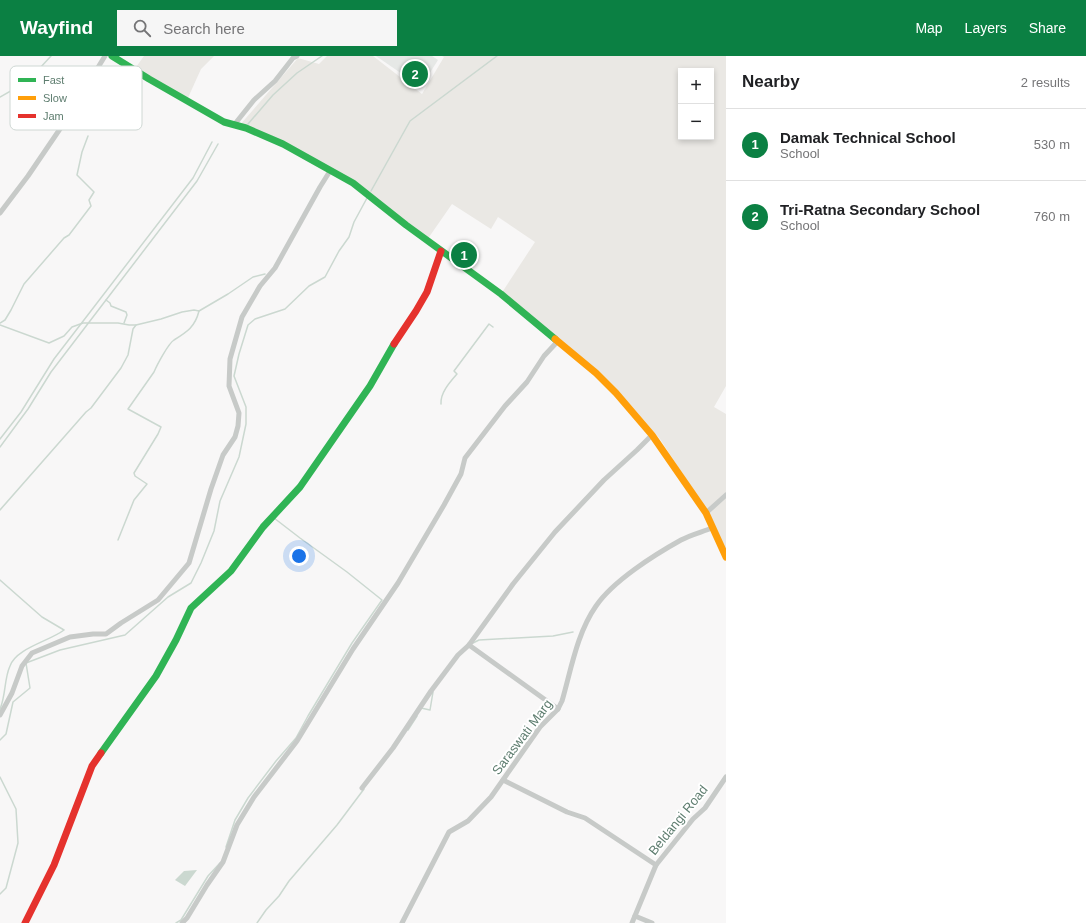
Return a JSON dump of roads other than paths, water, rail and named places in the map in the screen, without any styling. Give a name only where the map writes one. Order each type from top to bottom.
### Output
[{"type":"street","points":[[99,66],[105,56]]},
{"type":"street","points":[[112,56],[128,66]]},
{"type":"street","points":[[234,125],[254,100],[275,81],[293,58],[297,56]]},
{"type":"street","points":[[142,75],[224,122],[246,128],[283,144],[353,183],[441,251],[501,294],[558,341],[596,373],[616,393],[652,434],[706,513],[726,557]]},
{"type":"street","points":[[0,213],[59,130]]},
{"type":"street","points":[[0,715],[12,693],[22,666],[32,653],[70,637],[106,634],[158,600],[189,563],[211,489],[224,456],[235,437],[238,426],[239,413],[229,386],[230,359],[242,317],[260,286],[275,268],[330,171]]},
{"type":"street","points":[[25,923],[54,865],[92,766],[156,676],[176,640],[191,608],[231,571],[263,527],[300,486],[370,386],[397,338],[416,311],[426,292],[441,251]]},
{"type":"street","points":[[182,923],[187,918],[223,862],[237,825],[254,797],[297,741],[353,649],[402,576],[461,474],[465,458],[505,406],[527,382],[544,356],[558,341]]},
{"type":"street","points":[[362,788],[397,742],[431,691],[458,655],[469,645],[513,584],[555,532],[604,480],[652,434]]},
{"type":"street","points":[[706,513],[726,495]]},
{"type":"street","name":"Saraswati Marg","points":[[402,923],[449,832],[468,821],[491,798],[540,727],[558,709],[562,701],[580,638],[596,606],[612,588],[637,568],[681,540],[712,528]]},
{"type":"street","points":[[469,645],[558,709]]},
{"type":"street","name":"Beldangi Road","points":[[632,923],[656,865],[705,808],[726,777]]},
{"type":"street","points":[[503,780],[567,812],[585,818],[656,865]]},
{"type":"street","points":[[635,916],[652,923]]},
{"type":"waterway","points":[[42,66],[51,56]]},
{"type":"waterway","points":[[248,124],[273,95],[297,73],[322,56]]},
{"type":"waterway","points":[[371,191],[410,121],[497,56]]},
{"type":"waterway","points":[[0,97],[10,91]]},
{"type":"waterway","points":[[0,323],[5,320],[24,284],[64,238],[69,235],[91,206],[89,200],[94,192],[77,175],[82,152],[88,136]]},
{"type":"waterway","points":[[0,439],[21,412],[54,359],[193,178],[212,142]]},
{"type":"waterway","points":[[124,323],[127,315],[126,312],[111,306],[106,300],[197,181],[218,144]]},
{"type":"waterway","points":[[0,740],[6,734],[13,702],[30,688],[26,663],[60,650],[125,635],[168,597],[191,583],[214,531],[220,501],[239,457],[246,424],[246,407],[234,376],[248,325],[255,319],[285,309],[309,286],[325,277],[339,251],[349,237],[354,222],[367,198]]},
{"type":"waterway","points":[[0,325],[49,343],[64,336],[72,327],[83,323],[118,323],[136,325],[182,312],[194,310],[199,311],[253,277],[265,274]]},
{"type":"waterway","points":[[0,447],[28,409],[51,372],[106,300]]},
{"type":"waterway","points":[[118,540],[134,500],[147,484],[135,476],[134,473],[161,427],[128,409],[154,372],[169,346],[174,340],[193,325],[199,311]]},
{"type":"waterway","points":[[441,404],[444,392],[457,374],[454,371],[489,324],[493,327]]},
{"type":"waterway","points":[[0,510],[91,408],[121,368],[128,355],[133,329],[136,325]]},
{"type":"waterway","points":[[226,847],[235,820],[248,798],[276,761],[296,738],[352,643],[382,600],[274,518]]},
{"type":"waterway","points":[[0,580],[42,617],[64,630],[19,654],[13,660],[8,671],[0,709]]},
{"type":"waterway","points":[[473,643],[479,640],[553,636],[573,632]]},
{"type":"waterway","points":[[421,708],[430,710],[433,692]]},
{"type":"waterway","points":[[408,730],[417,716]]},
{"type":"waterway","points":[[0,777],[16,809],[18,843],[6,888],[0,894]]},
{"type":"waterway","points":[[257,923],[289,881],[337,825],[364,789]]},
{"type":"waterway","points":[[176,923],[181,920],[208,876],[220,863]]},
{"type":"place","name":"Tri-Ratna Secondary School","points":[[415,74]]},
{"type":"place","name":"Damak Technical School","points":[[464,255]]}]
